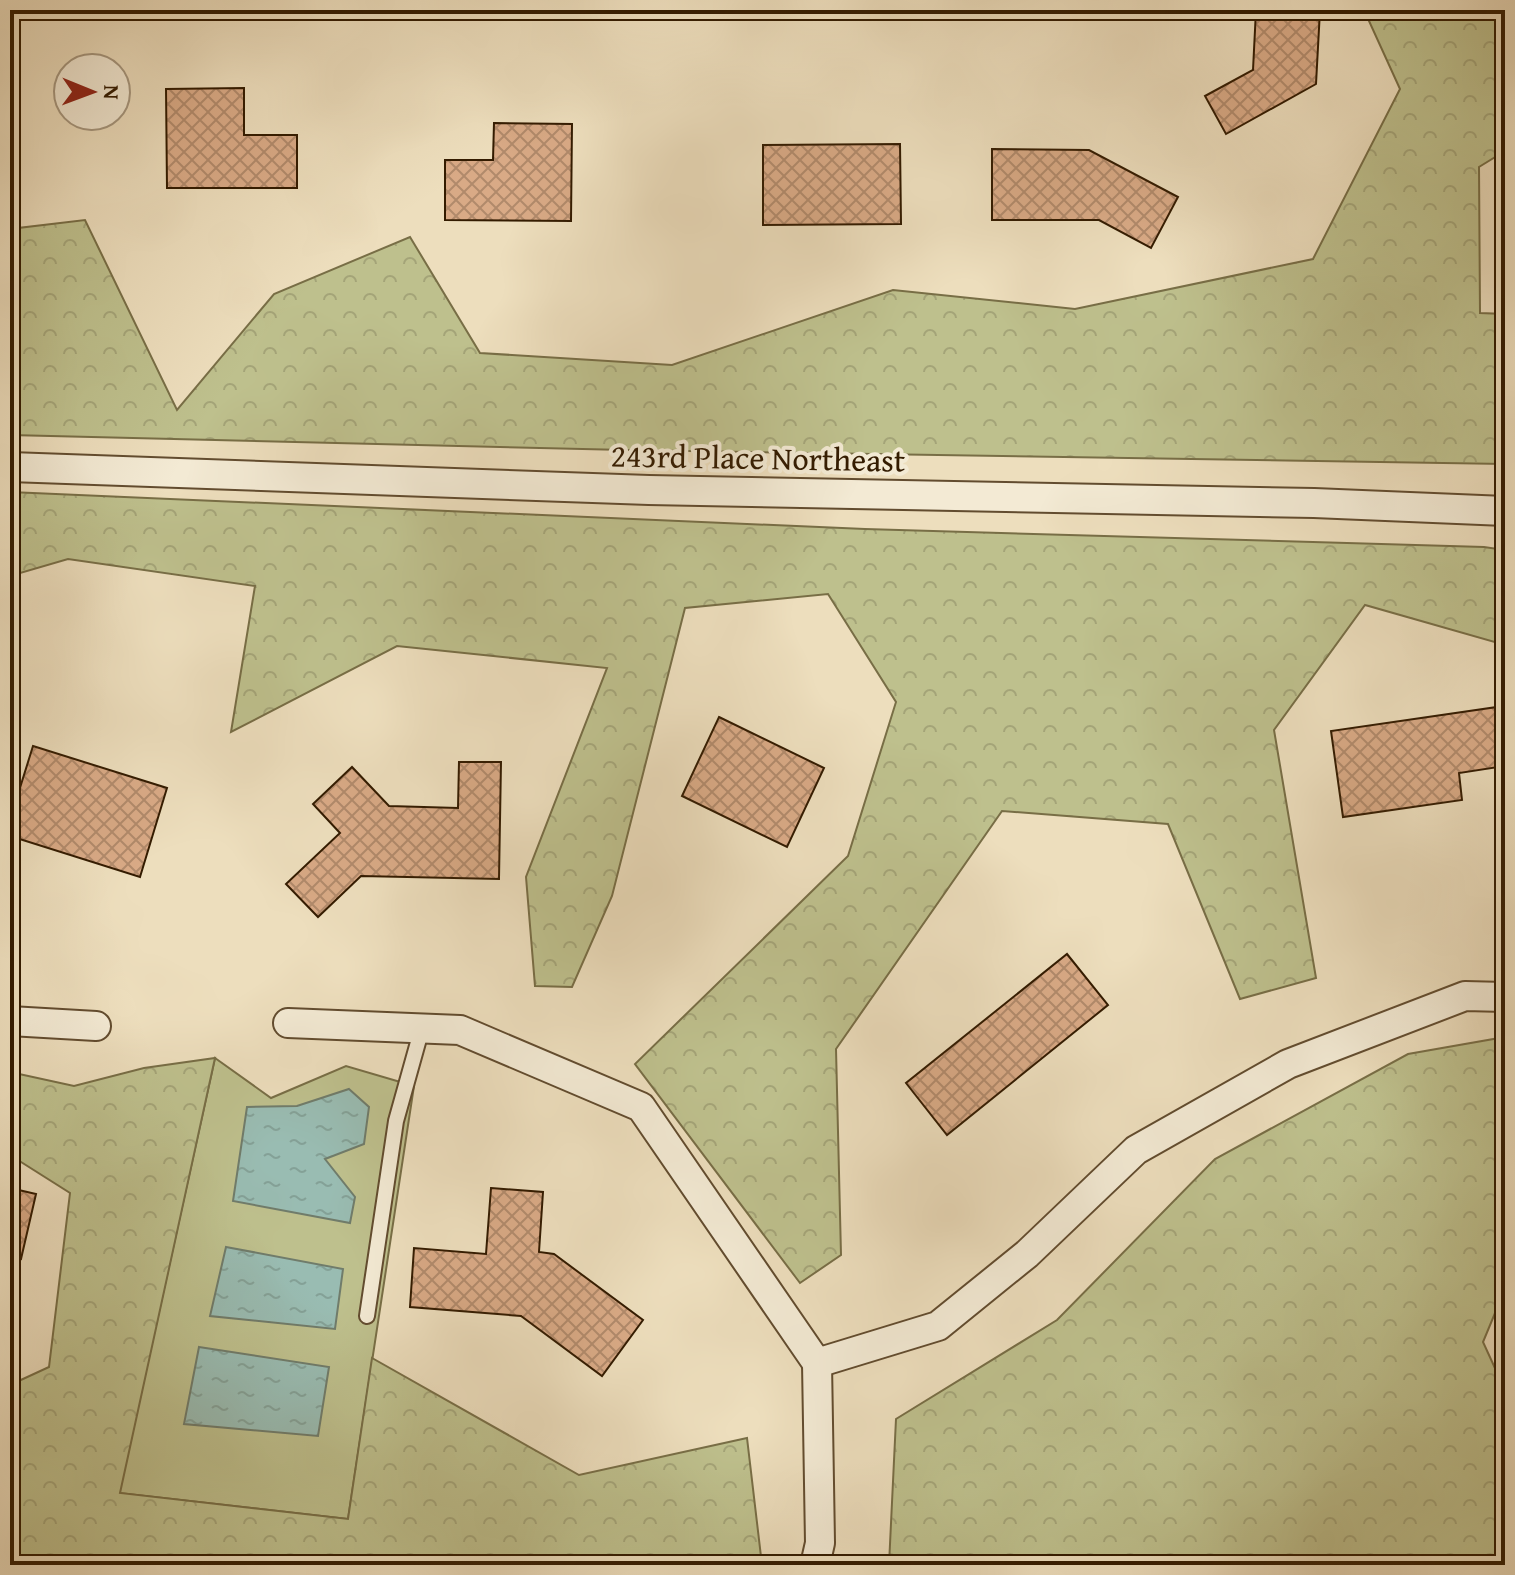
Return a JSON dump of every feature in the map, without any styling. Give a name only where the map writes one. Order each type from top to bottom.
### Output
[{"type":"street","name":"243rd Place Northeast","points":[[10,467],[649,490],[1298,502],[1505,511]]},
{"type":"street","points":[[817,1363],[938,1326],[1027,1254],[1136,1150],[1288,1064],[1465,996],[1505,997]]},
{"type":"street","points":[[10,1021],[96,1026]]},
{"type":"street","points":[[288,1023],[460,1030],[641,1107],[817,1363],[820,1543],[815,1565]]},
{"type":"lane","points":[[367,1316],[396,1121],[422,1028]]},
{"type":"green space","points":[[1364,10],[1505,10],[1505,151],[1479,167],[1480,313],[1505,314],[1505,464],[625,450],[10,435],[10,229],[85,220],[177,410],[274,294],[410,237],[480,353],[672,365],[893,290],[1075,309],[1313,259],[1400,89]]},
{"type":"green space","points":[[10,492],[865,529],[1484,547],[1505,550],[1505,645],[1365,605],[1274,730],[1316,978],[1240,999],[1168,824],[1002,811],[836,1049],[841,1255],[800,1283],[635,1064],[848,856],[896,702],[828,594],[685,608],[612,896],[572,987],[535,986],[526,877],[607,668],[397,646],[231,732],[255,586],[68,559],[10,576]]},
{"type":"green space","points":[[1505,1037],[1505,1289],[1483,1342],[1505,1390],[1505,1565],[889,1565],[896,1419],[1057,1320],[1215,1159],[1408,1054]]},
{"type":"green space","points":[[215,1058],[271,1098],[346,1066],[414,1086],[348,1519],[119,1493]]},
{"type":"green space","points":[[215,1058],[120,1493],[348,1519],[372,1358],[579,1475],[747,1438],[762,1565],[10,1565],[10,1385],[49,1367],[70,1193],[10,1155],[10,1072],[74,1086],[144,1068]]},
{"type":"water","points":[[349,1089],[369,1107],[364,1144],[325,1159],[355,1197],[350,1223],[233,1201],[247,1107],[297,1106]]},
{"type":"water","points":[[226,1247],[343,1269],[335,1329],[210,1316]]},
{"type":"water","points":[[199,1347],[329,1367],[318,1436],[184,1424]]},
{"type":"building","points":[[1256,10],[1320,10],[1316,84],[1226,134],[1205,96],[1253,70]]},
{"type":"building","points":[[244,88],[244,135],[297,135],[297,188],[167,188],[166,89]]},
{"type":"building","points":[[494,123],[572,124],[571,221],[445,220],[445,160],[493,160]]},
{"type":"building","points":[[900,144],[901,224],[763,225],[763,145]]},
{"type":"building","points":[[992,149],[1089,150],[1178,197],[1151,248],[1099,220],[992,220]]},
{"type":"building","points":[[1504,706],[1505,766],[1459,773],[1462,800],[1343,817],[1331,731]]},
{"type":"building","points":[[719,717],[824,768],[787,847],[682,796]]},
{"type":"building","points":[[33,746],[167,788],[140,877],[10,836],[10,820]]},
{"type":"building","points":[[459,762],[501,762],[499,879],[361,876],[318,917],[286,884],[340,833],[313,804],[352,767],[389,806],[458,808]]},
{"type":"building","points":[[1067,954],[1108,1005],[947,1135],[906,1083]]},
{"type":"building","points":[[10,1188],[36,1194],[21,1259],[10,1257]]},
{"type":"building","points":[[491,1188],[543,1192],[539,1252],[554,1254],[643,1320],[602,1376],[521,1316],[410,1307],[414,1248],[486,1254]]}]
